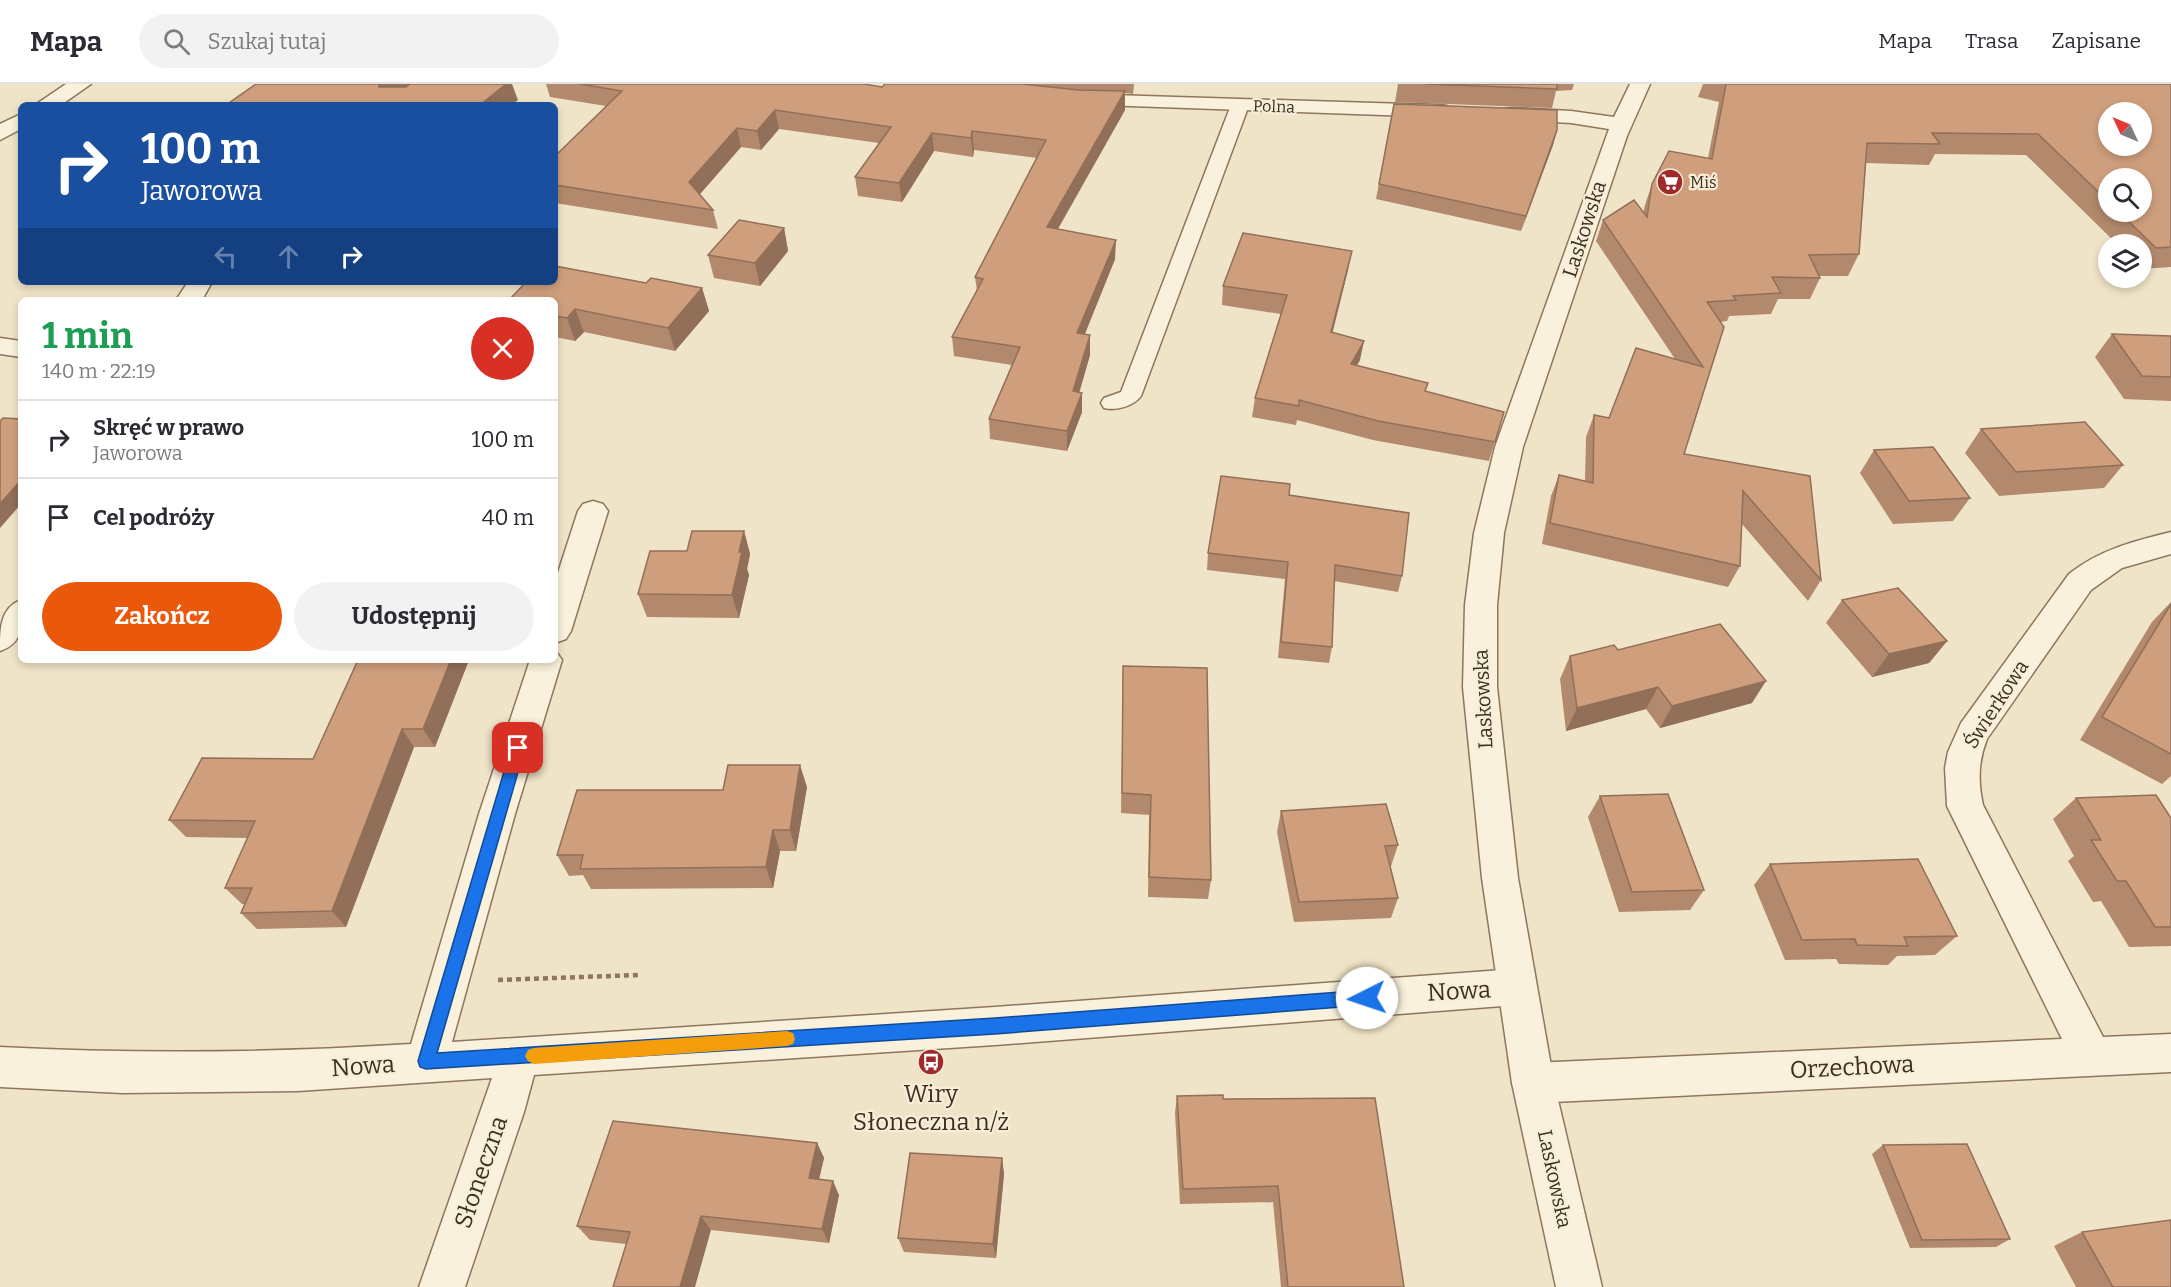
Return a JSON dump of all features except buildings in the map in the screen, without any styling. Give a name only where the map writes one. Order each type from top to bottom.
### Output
[{"type":"street","points":[[51,102],[81,84]]},
{"type":"street","name":"Laskowska","points":[[1579,1287],[1533,1083],[1516,987],[1493,828],[1482,719],[1479,645],[1484,568],[1495,502],[1509,447],[1620,124],[1640,84]]},
{"type":"street","name":"Polna","points":[[1059,98],[1465,112]]},
{"type":"street","points":[[1487,113],[1559,116],[1620,124]]},
{"type":"street","points":[[0,133],[18,122]]},
{"type":"street","points":[[0,346],[18,349]]},
{"type":"street","points":[[558,622],[593,511]]},
{"type":"street","name":"Świerkowa","points":[[2091,1055],[1965,806],[1960,780],[1962,757],[1973,733],[2080,582],[2099,565],[2127,554],[2171,543]]},
{"type":"street","points":[[0,639],[18,616]]},
{"type":"street","points":[[426,1061],[497,814],[545,663]]},
{"type":"street","name":"Nowa","points":[[0,1067],[122,1073],[244,1072],[995,1026],[1516,987]]},
{"type":"street","name":"Orzechowa","points":[[1533,1083],[2171,1053]]},
{"type":"street","name":"Słoneczna","points":[[442,1287],[502,1113],[518,1057]]},
{"type":"lane","points":[[1112,403],[1130,396],[1240,105]]},
{"type":"path","points":[[492,982],[501,978],[638,975]]},
{"type":"slow traffic","points":[[534,1056],[624,1048],[787,1039]]},
{"type":"place","name":"Miś","points":[[1670,182]]},
{"type":"place","name":"Wiry Słoneczna n/ż","points":[[931,1062]]},
{"type":"route","points":[[518,748],[426,1061],[995,1026],[1367,998]]}]
